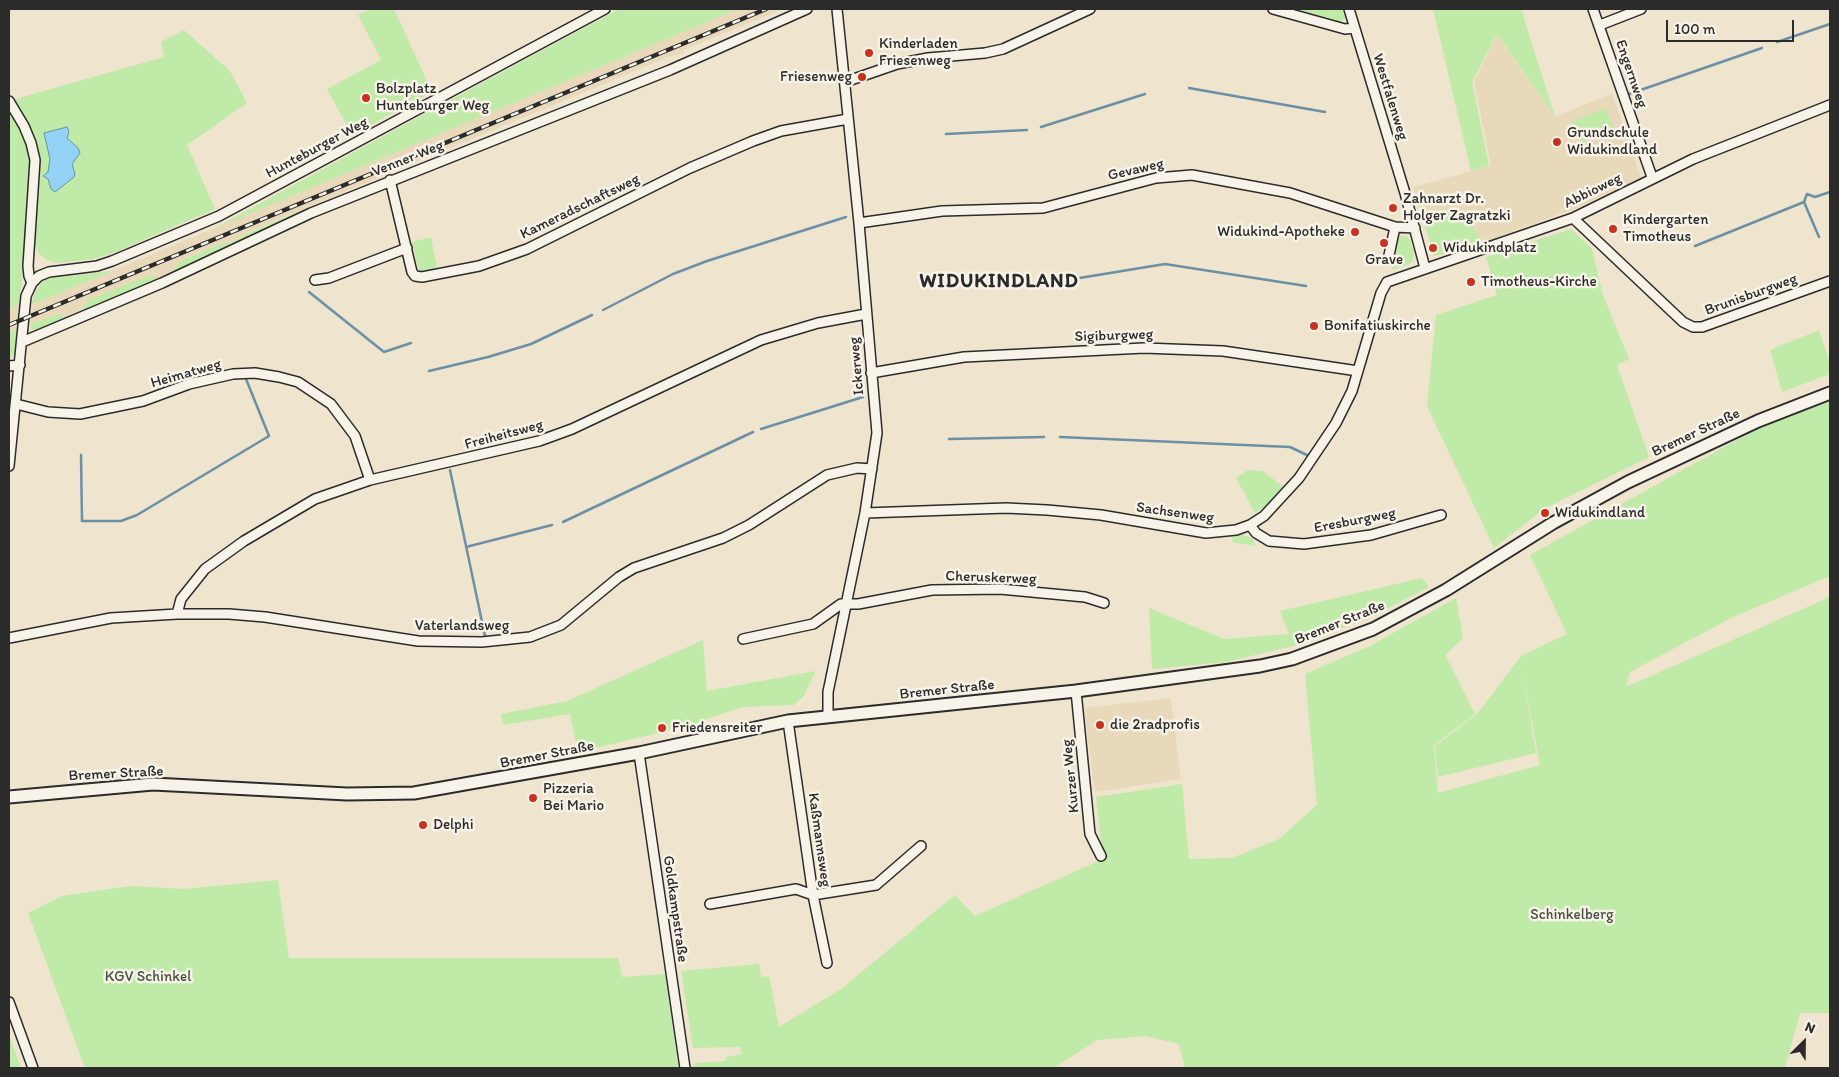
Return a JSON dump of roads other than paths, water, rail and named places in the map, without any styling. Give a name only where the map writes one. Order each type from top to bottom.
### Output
[{"type":"main road","name":"Bremer Straße","points":[[9,797],[153,784],[338,794],[376,795],[414,792],[639,753],[749,727],[788,721],[1076,691],[1260,666],[1292,659],[1373,629],[1446,590],[1592,501],[1645,473],[1758,421],[1830,393]]},
{"type":"street","name":"Hunteburger Weg","points":[[32,283],[39,276],[49,272],[97,266],[112,261],[219,216],[606,9]]},
{"type":"street","name":"Venner Weg","points":[[22,342],[162,283],[256,237],[390,180],[670,70],[807,9]]},
{"type":"street","name":"Ickerweg","points":[[828,716],[828,692],[865,513],[877,433],[859,223],[837,9]]},
{"type":"street","points":[[845,82],[897,64],[928,58],[985,53],[1003,49],[1090,9]]},
{"type":"street","name":"Westfalenweg","points":[[1349,9],[1415,228]]},
{"type":"street","name":"Engernweg","points":[[1593,9],[1600,24],[1652,177]]},
{"type":"street","points":[[1600,24],[1641,9]]},
{"type":"street","points":[[1279,10],[1345,29],[1354,28]]},
{"type":"street","points":[[9,101],[32,143],[35,160],[28,266],[32,283],[26,296],[9,466]]},
{"type":"street","name":"Abbioweg","points":[[1425,268],[1573,218],[1652,177],[1712,151],[1830,105]]},
{"type":"street","name":"Kameradschaftsweg","points":[[390,180],[412,272],[415,276],[422,277],[479,266],[527,249],[724,152],[781,131],[848,119]]},
{"type":"street","name":"Gevaweg","points":[[859,223],[951,210],[1043,208],[1156,178],[1192,175],[1290,193],[1395,227],[1415,228]]},
{"type":"street","name":"Brunisburgweg","points":[[1573,218],[1684,322],[1693,327],[1702,327],[1830,281]]},
{"type":"street","points":[[1388,260],[1395,227]]},
{"type":"street","points":[[1415,228],[1425,268]]},
{"type":"street","points":[[315,280],[329,278],[407,248]]},
{"type":"street","name":"Sachsenweg","points":[[865,513],[1006,508],[1101,515],[1206,533],[1236,530],[1250,525],[1275,505],[1299,478],[1323,446],[1344,407],[1358,371],[1381,293],[1387,282],[1425,268]]},
{"type":"street","name":"Freiheitsweg","points":[[177,614],[181,598],[205,568],[218,558],[315,499],[370,480],[512,449],[572,430],[761,340],[818,323],[866,314]]},
{"type":"street","name":"Sigiburgweg","points":[[872,373],[964,357],[1144,348],[1222,351],[1358,371]]},
{"type":"street","points":[[9,366],[20,365]]},
{"type":"street","name":"Heimatweg","points":[[16,404],[48,412],[80,414],[143,400],[190,384],[233,374],[255,373],[279,376],[298,382],[331,404],[355,436],[370,480]]},
{"type":"street","name":"Vaterlandsweg","points":[[9,638],[111,618],[177,614],[229,614],[265,617],[418,641],[482,642],[530,637],[546,632],[568,620],[619,577],[634,568],[723,538],[750,525],[827,475],[857,468],[872,469]]},
{"type":"street","name":"Eresburgweg","points":[[1250,525],[1256,533],[1269,541],[1304,544],[1371,535],[1441,515]]},
{"type":"street","name":"Cheruskerweg","points":[[847,604],[858,604],[932,590],[978,588],[1084,597],[1104,603]]},
{"type":"street","points":[[743,639],[813,624],[823,618],[834,607],[847,604]]},
{"type":"street","name":"Kurzer Weg","points":[[1076,691],[1090,834],[1101,856]]},
{"type":"street","name":"Kaßmannsweg","points":[[788,721],[813,895],[827,963]]},
{"type":"street","name":"Goldkampstraße","points":[[639,753],[685,1068]]},
{"type":"street","points":[[710,904],[796,890],[813,895],[876,885],[921,846]]},
{"type":"street","points":[[9,1002],[33,1068]]},
{"type":"water","points":[[67,127],[69,132],[67,138],[78,148],[80,153],[72,164],[74,177],[55,192],[51,189],[48,179],[43,176],[48,172],[50,159],[44,133]]},
{"type":"waterway","points":[[1777,42],[1830,24]]},
{"type":"waterway","points":[[1629,94],[1762,48]]},
{"type":"waterway","points":[[1189,88],[1325,112]]},
{"type":"waterway","points":[[1041,127],[1145,94]]},
{"type":"waterway","points":[[946,134],[1027,130]]},
{"type":"waterway","points":[[1695,246],[1804,202],[1807,194],[1815,197],[1830,192]]},
{"type":"waterway","points":[[1804,202],[1819,237]]},
{"type":"waterway","points":[[603,310],[673,274],[707,261],[846,217]]},
{"type":"waterway","points":[[1055,282],[1165,264],[1306,286]]},
{"type":"waterway","points":[[944,283],[1037,284]]},
{"type":"waterway","points":[[309,292],[384,352],[411,343]]},
{"type":"waterway","points":[[429,371],[488,357],[531,344],[592,315]]},
{"type":"waterway","points":[[81,455],[82,521],[121,521],[137,515],[269,436],[246,379]]},
{"type":"waterway","points":[[761,429],[863,397]]},
{"type":"waterway","points":[[563,522],[753,432]]},
{"type":"waterway","points":[[949,439],[1044,437]]},
{"type":"waterway","points":[[1060,437],[1290,447],[1307,455]]},
{"type":"waterway","points":[[450,470],[485,636]]},
{"type":"waterway","points":[[466,547],[552,525]]},
{"type":"railway","points":[[9,325],[766,9]]},
{"type":"place","name":"Kinderladen Friesenweg","points":[[869,53]]},
{"type":"place","name":"Friesenweg","points":[[862,77]]},
{"type":"place","name":"Bolzplatz Hunteburger Weg","points":[[366,98]]},
{"type":"place","name":"Grundschule Widukindland","points":[[1557,142]]},
{"type":"place","name":"Zahnarzt Dr. Holger Zagratzki","points":[[1393,208]]},
{"type":"place","name":"Kindergarten Timotheus","points":[[1613,229]]},
{"type":"place","name":"Widukind-Apotheke","points":[[1355,232]]},
{"type":"place","name":"Grave","points":[[1384,243]]},
{"type":"place","name":"Widukindplatz","points":[[1433,248]]},
{"type":"place","name":"Timotheus-Kirche","points":[[1471,282]]},
{"type":"place","name":"Bonifatiuskirche","points":[[1314,326]]},
{"type":"place","name":"Widukindland","points":[[1545,513]]},
{"type":"place","name":"die 2radprofis","points":[[1100,725]]},
{"type":"place","name":"Friedensreiter","points":[[662,728]]},
{"type":"place","name":"Pizzeria Bei Mario","points":[[533,798]]},
{"type":"place","name":"Delphi","points":[[423,825]]},
{"type":"district","name":"WIDUKINDLAND","points":[[999,282]]},
{"type":"park label","name":"Schinkelberg","points":[[1572,915]]},
{"type":"park label","name":"KGV Schinkel","points":[[148,977]]}]
